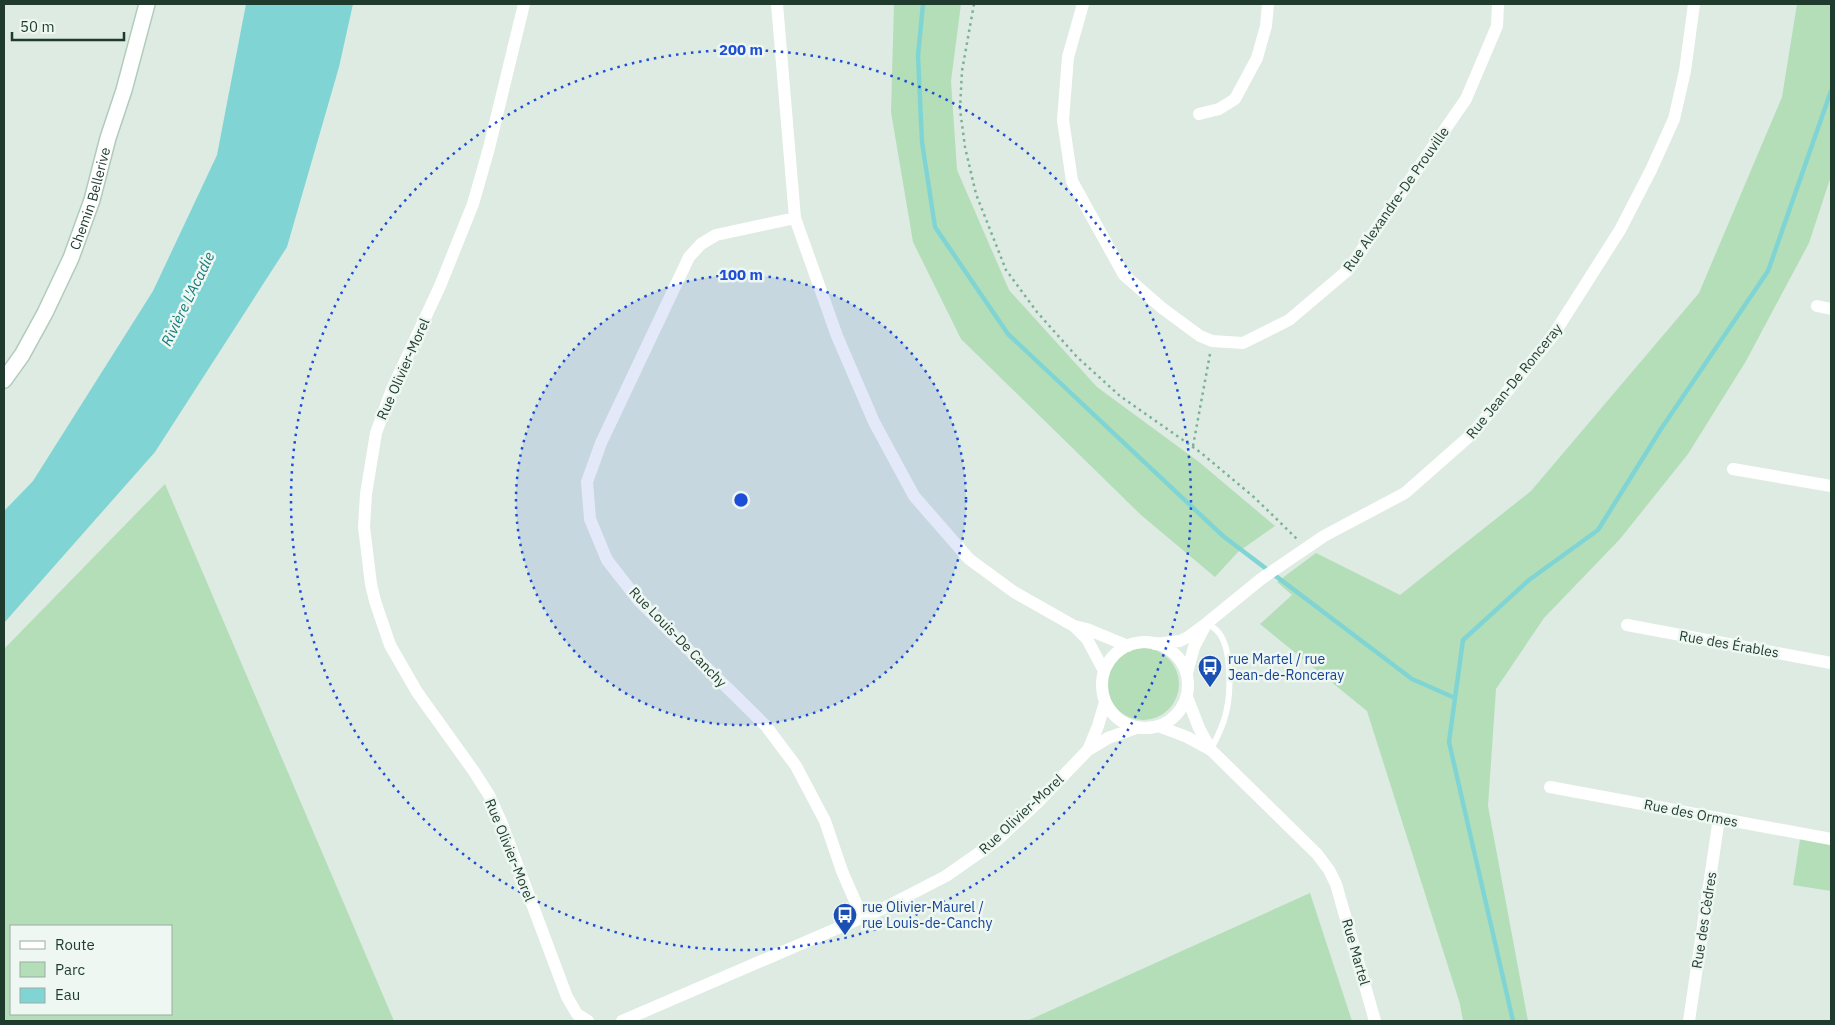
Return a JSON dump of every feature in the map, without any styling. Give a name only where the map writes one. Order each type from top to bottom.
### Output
[{"type":"main road","name":"Chemin Bellerive","points":[[4,380],[22,355],[45,313],[71,258],[92,200],[147,4]]},
{"type":"street","name":"Rue Olivier-Morel","points":[[524,4],[489,148],[470,212],[440,286],[392,388],[376,432],[366,487],[364,527],[369,572],[375,601],[390,645],[412,685],[474,770],[489,795],[568,997],[578,1014],[588,1021]]},
{"type":"street","points":[[777,4],[796,218],[837,336],[874,422],[914,496],[969,559],[1014,592],[1074,626],[1087,629],[1128,646]]},
{"type":"street","name":"Rue Alexandre-De Prouville","points":[[1083,4],[1068,57],[1064,120],[1072,181],[1124,275],[1162,308],[1200,336],[1212,341],[1243,343],[1290,320],[1348,270],[1466,99],[1497,26],[1498,4]]},
{"type":"street","points":[[1199,114],[1220,109],[1235,99],[1256,58],[1266,26],[1268,4]]},
{"type":"street","name":"Rue Jean-De Ronceray","points":[[1155,644],[1180,641],[1207,624],[1261,579],[1324,536],[1405,493],[1472,434],[1552,338],[1620,230],[1651,170],[1674,119],[1685,71],[1694,4]]},
{"type":"street","name":"Rue Louis-De Canchy","points":[[796,218],[716,235],[701,244],[689,257],[600,443],[587,482],[590,519],[607,560],[639,601],[766,726],[796,766],[824,821],[862,917]]},
{"type":"street","points":[[1818,306],[1831,309]]},
{"type":"street","points":[[1734,469],[1831,486]]},
{"type":"street","name":"Rue Jean-De Ronceray","points":[[1187,674],[1194,647],[1207,624]]},
{"type":"street","name":"Rue des Érables","points":[[1627,625],[1831,663]]},
{"type":"street","points":[[1074,626],[1087,640],[1104,671]]},
{"type":"street","points":[[1138,643],[1155,644],[1168,649],[1178,658],[1187,674],[1187,697],[1183,707],[1168,722],[1158,726],[1136,728],[1117,718],[1105,702],[1103,692],[1104,671],[1114,656],[1128,646],[1138,643]]},
{"type":"street","points":[[1187,697],[1199,728],[1211,750]]},
{"type":"street","name":"Rue Olivier-Morel","points":[[1088,750],[1105,702]]},
{"type":"street","points":[[1158,726],[1187,737],[1211,750]]},
{"type":"street","name":"Rue Olivier-Morel","points":[[622,1021],[862,917],[913,894],[946,876],[996,841],[1037,803],[1088,750],[1108,738],[1136,728]]},
{"type":"street","name":"Rue Martel","points":[[1211,750],[1317,854],[1329,870],[1336,884],[1375,1021]]},
{"type":"street","name":"Rue des Ormes","points":[[1550,787],[1831,839]]},
{"type":"street","name":"Rue des Cèdres","points":[[1689,1021],[1719,818]]},
{"type":"lane","points":[[1207,624],[1218,632],[1224,643],[1229,678],[1226,715],[1211,750]]},
{"type":"path","points":[[974,4],[962,71],[961,119],[965,147],[976,194],[1006,270],[1037,312],[1077,357],[1120,396],[1170,433],[1193,446],[1255,498],[1306,549]]},
{"type":"path","points":[[1193,446],[1212,341]]},
{"type":"green space","points":[[894,4],[961,4],[951,81],[957,170],[1009,290],[1097,387],[1199,462],[1275,526],[1238,552],[1215,577],[1141,515],[961,339],[913,242],[891,112]]},
{"type":"green space","points":[[1797,4],[1831,4],[1831,176],[1809,243],[1746,361],[1688,454],[1620,539],[1544,618],[1496,689],[1488,806],[1528,1021],[1463,1021],[1460,1004],[1367,711],[1260,624],[1292,595],[1277,582],[1316,553],[1400,595],[1531,491],[1699,293],[1782,97]]},
{"type":"green space","points":[[165,484],[394,1021],[4,1021],[4,649]]},
{"type":"green space","points":[[1143,648],[1163,654],[1173,664],[1179,684],[1173,704],[1163,714],[1143,720],[1123,714],[1113,704],[1107,684],[1113,664],[1123,654]]},
{"type":"green space","points":[[1801,833],[1831,839],[1831,891],[1793,885]]},
{"type":"green space","points":[[1310,893],[1352,1021],[1027,1021]]},
{"type":"water","name":"Rivière L'Acadie","points":[[246,4],[353,4],[339,67],[287,247],[155,452],[4,623],[4,511],[33,481],[153,291],[217,155]]},
{"type":"waterway","points":[[923,4],[918,56],[922,142],[935,227],[1008,334],[1223,536],[1412,679],[1455,698]]},
{"type":"waterway","points":[[1513,1021],[1449,742],[1463,640],[1529,580],[1598,530],[1661,429],[1768,271],[1831,91]]},
{"type":"place","name":"rue Martel / rue Jean-de-Ronceray","points":[[1210,688]]},
{"type":"place","name":"rue Olivier-Maurel / rue Louis-de-Canchy","points":[[845,936]]}]
